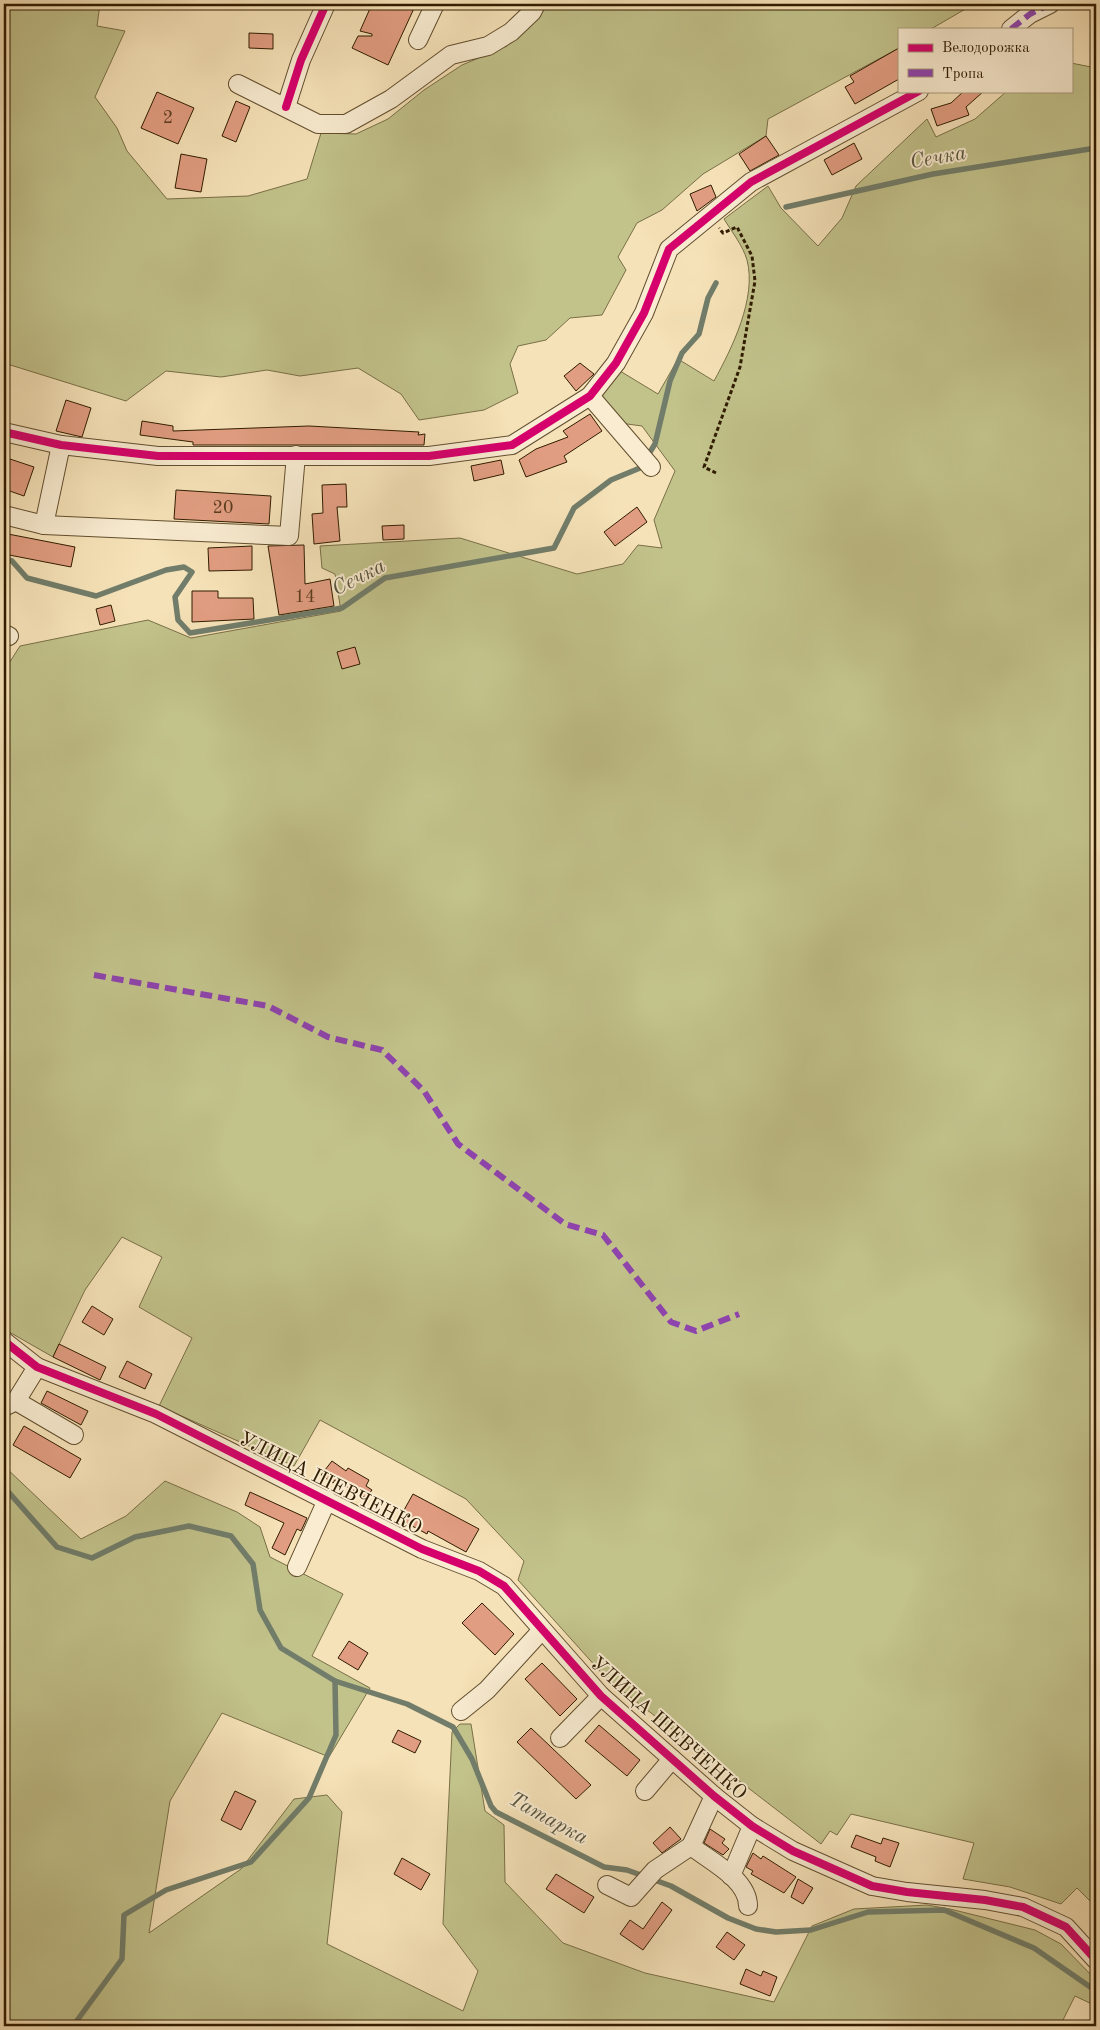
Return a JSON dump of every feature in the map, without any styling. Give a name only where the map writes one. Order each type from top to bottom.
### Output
[{"type":"street","points":[[286,107],[301,60],[326,4]]},
{"type":"street","points":[[418,40],[435,4]]},
{"type":"street","points":[[238,84],[318,124],[346,124],[391,98],[451,55],[488,46],[511,32],[532,12],[536,4]]},
{"type":"street","points":[[1012,28],[1030,14],[1050,4]]},
{"type":"street","points":[[4,432],[61,445],[158,456],[429,456],[512,445],[590,396],[616,364],[644,313],[670,249],[751,182],[917,92]]},
{"type":"street","points":[[590,396],[651,467]]},
{"type":"street","points":[[44,525],[61,445]]},
{"type":"street","points":[[4,515],[44,525],[289,536],[296,455]]},
{"type":"street","name":"УЛИЦА ШЕВЧЕНКО","points":[[4,1341],[37,1367],[156,1414],[422,1549],[479,1571],[504,1586],[601,1696],[714,1796],[752,1826],[793,1852],[872,1886],[907,1892],[985,1900],[1023,1907],[1066,1927],[1096,1960]]},
{"type":"street","points":[[37,1367],[10,1404],[74,1435]]},
{"type":"street","points":[[297,1567],[327,1500]]},
{"type":"street","points":[[462,1711],[487,1690],[542,1630]]},
{"type":"street","points":[[560,1738],[601,1696]]},
{"type":"street","points":[[645,1790],[672,1759]]},
{"type":"street","points":[[608,1885],[631,1897],[655,1870],[691,1846],[714,1796]]},
{"type":"street","points":[[731,1876],[752,1826]]},
{"type":"street","points":[[691,1846],[731,1876],[748,1896],[748,1906]]},
{"type":"path","points":[[709,216],[723,233],[737,227],[752,256],[755,281],[740,367],[704,467],[716,473]]},
{"type":"green space","points":[[4,4],[100,4],[97,26],[125,31],[95,97],[117,128],[127,151],[167,199],[248,196],[307,179],[321,133],[356,134],[388,119],[424,90],[462,65],[507,46],[538,16],[544,4],[974,4],[933,28],[898,28],[898,49],[768,119],[766,136],[703,174],[662,210],[637,223],[618,257],[626,270],[602,315],[570,318],[546,340],[518,346],[510,364],[518,393],[484,410],[419,420],[401,394],[358,368],[300,376],[267,370],[221,377],[166,371],[126,401],[4,363]]},
{"type":"green space","points":[[1072,63],[1096,68],[1096,1907],[1077,1888],[1061,1904],[1010,1887],[963,1879],[974,1843],[851,1814],[837,1835],[830,1831],[821,1844],[607,1679],[518,1580],[524,1561],[466,1499],[320,1420],[294,1466],[159,1406],[192,1338],[139,1307],[162,1257],[122,1237],[85,1290],[53,1357],[4,1329],[4,671],[20,646],[148,620],[191,638],[341,611],[335,574],[322,568],[320,546],[460,538],[577,574],[623,564],[638,545],[662,548],[654,520],[675,471],[642,426],[620,423],[600,395],[620,371],[658,394],[678,359],[714,381],[735,338],[746,306],[749,290],[747,260],[740,244],[724,219],[768,186],[781,208],[818,246],[842,218],[856,186],[927,119],[936,137],[975,119],[1006,92],[1072,92]]},
{"type":"green space","points":[[4,1466],[81,1539],[126,1516],[165,1481],[237,1512],[260,1527],[270,1557],[343,1594],[312,1656],[370,1688],[329,1757],[222,1713],[170,1801],[149,1933],[241,1869],[294,1799],[327,1795],[342,1812],[327,1944],[463,2011],[478,1971],[443,1924],[452,1732],[460,1724],[471,1724],[485,1811],[504,1825],[505,1882],[563,1943],[645,1973],[774,2002],[812,1926],[854,1909],[927,1905],[1035,1930],[1061,1944],[1096,1980],[1096,2006],[1075,1996],[1060,2026],[4,2026]]},
{"type":"building","points":[[372,4],[416,4],[388,65],[352,48],[358,36],[372,36],[372,34],[360,31]]},
{"type":"building","points":[[249,33],[273,34],[273,49],[249,48]]},
{"type":"building","points":[[898,49],[898,80],[855,104],[845,87],[854,82],[850,76]]},
{"type":"building","points":[[157,92],[194,108],[178,144],[141,128]]},
{"type":"building","points":[[963,92],[983,92],[966,107],[969,115],[937,126],[931,109],[951,103]]},
{"type":"building","points":[[236,101],[250,107],[236,142],[222,136]]},
{"type":"building","points":[[766,136],[779,155],[750,171],[739,154]]},
{"type":"building","points":[[854,143],[862,159],[832,175],[824,160]]},
{"type":"building","points":[[181,154],[207,159],[201,192],[175,188]]},
{"type":"building","points":[[711,185],[716,197],[697,211],[690,194]]},
{"type":"building","points":[[580,363],[594,374],[576,391],[564,376]]},
{"type":"building","points":[[66,400],[91,408],[82,437],[56,431]]},
{"type":"building","points":[[590,414],[602,431],[564,456],[567,462],[526,477],[519,460],[536,449],[568,437],[563,431]]},
{"type":"building","points":[[142,421],[173,426],[173,431],[309,426],[419,432],[418,435],[425,434],[424,445],[193,445],[193,442],[140,435]]},
{"type":"building","points":[[4,457],[34,467],[24,496],[4,489]]},
{"type":"building","points":[[501,460],[504,474],[474,481],[471,466]]},
{"type":"building","points":[[346,484],[347,507],[337,507],[340,541],[314,544],[312,514],[323,513],[322,485]]},
{"type":"building","points":[[176,490],[271,496],[269,524],[174,519]]},
{"type":"building","points":[[637,507],[647,522],[615,546],[604,532]]},
{"type":"building","points":[[404,525],[404,539],[383,540],[382,526]]},
{"type":"building","points":[[8,534],[75,547],[71,567],[4,554]]},
{"type":"building","points":[[304,545],[305,584],[330,579],[334,606],[279,615],[268,546]]},
{"type":"building","points":[[252,546],[252,570],[209,571],[208,548]]},
{"type":"building","points":[[192,591],[218,591],[218,598],[253,598],[254,619],[192,622]]},
{"type":"building","points":[[111,605],[115,621],[100,625],[96,609]]},
{"type":"building","points":[[355,647],[360,664],[342,669],[337,652]]},
{"type":"building","points":[[92,1306],[113,1319],[104,1335],[82,1322]]},
{"type":"building","points":[[59,1344],[106,1367],[100,1380],[53,1357]]},
{"type":"building","points":[[127,1361],[152,1374],[145,1389],[119,1377]]},
{"type":"building","points":[[47,1391],[88,1411],[81,1425],[41,1403]]},
{"type":"building","points":[[24,1426],[81,1459],[70,1478],[13,1445]]},
{"type":"building","points":[[332,1461],[346,1471],[348,1468],[369,1480],[366,1486],[372,1490],[366,1498],[335,1480],[333,1483],[321,1475]]},
{"type":"building","points":[[250,1492],[307,1518],[301,1531],[297,1529],[285,1555],[272,1548],[284,1523],[245,1505]]},
{"type":"building","points":[[413,1494],[479,1529],[466,1552],[428,1531],[427,1534],[399,1519]]},
{"type":"building","points":[[482,1603],[514,1634],[495,1655],[462,1623]]},
{"type":"building","points":[[349,1641],[368,1653],[358,1670],[338,1658]]},
{"type":"building","points":[[542,1663],[577,1699],[560,1716],[525,1679]]},
{"type":"building","points":[[599,1725],[640,1760],[627,1776],[585,1741]]},
{"type":"building","points":[[531,1728],[591,1785],[576,1799],[517,1742]]},
{"type":"building","points":[[398,1730],[421,1741],[415,1753],[392,1742]]},
{"type":"building","points":[[235,1791],[256,1801],[241,1830],[221,1820]]},
{"type":"building","points":[[670,1827],[681,1839],[662,1853],[653,1843]]},
{"type":"building","points":[[710,1829],[725,1839],[722,1843],[729,1849],[723,1855],[704,1843]]},
{"type":"building","points":[[856,1835],[881,1844],[883,1838],[899,1843],[890,1867],[875,1861],[876,1857],[851,1847]]},
{"type":"building","points":[[753,1853],[761,1859],[763,1856],[796,1877],[784,1893],[751,1874],[753,1871],[746,1867]]},
{"type":"building","points":[[402,1858],[430,1874],[421,1890],[394,1874]]},
{"type":"building","points":[[556,1874],[594,1897],[584,1913],[546,1889]]},
{"type":"building","points":[[798,1879],[813,1888],[803,1904],[791,1897]]},
{"type":"building","points":[[662,1902],[672,1910],[643,1950],[620,1934],[630,1920],[643,1929]]},
{"type":"building","points":[[727,1932],[745,1945],[734,1960],[716,1947]]},
{"type":"building","points":[[746,1969],[761,1976],[763,1971],[777,1977],[770,1996],[740,1984]]},
{"type":"waterway","name":"Сечка","points":[[786,207],[933,174],[1096,148]]},
{"type":"waterway","name":"Сечка","points":[[4,559],[12,561],[27,578],[96,596],[166,570],[184,567],[192,572],[175,597],[178,620],[190,633],[342,608],[385,578],[554,548],[574,508],[611,480],[640,468],[655,444],[670,381],[682,353],[699,334],[708,298],[716,283]]},
{"type":"waterway","name":"Татарка","points":[[4,1487],[57,1547],[92,1558],[135,1537],[189,1526],[231,1536],[253,1564],[260,1610],[281,1648],[335,1681],[407,1704],[453,1727],[472,1759],[491,1806],[496,1812],[604,1867],[627,1870],[671,1886],[728,1918],[756,1929],[776,1932],[811,1930],[868,1912],[944,1910],[1034,1948],[1096,1991]]},
{"type":"waterway","points":[[73,2026],[122,1959],[124,1915],[166,1890],[251,1862],[309,1798],[336,1735],[335,1681]]},
{"type":"marked path","points":[[1012,28],[1030,14],[1050,4]]},
{"type":"marked path","points":[[94,975],[268,1006],[328,1037],[382,1050],[424,1091],[458,1144],[565,1224],[603,1235],[671,1322],[696,1331],[739,1314]]},
{"type":"cycle path","points":[[286,107],[301,60],[326,4]]},
{"type":"cycle path","points":[[4,432],[61,445],[158,456],[429,456],[512,445],[590,396],[616,363],[644,313],[669,249],[751,182],[917,92]]},
{"type":"cycle path","points":[[4,1341],[37,1367],[156,1414],[422,1549],[479,1571],[504,1586],[601,1696],[714,1796],[752,1826],[793,1851],[872,1886],[907,1892],[985,1900],[1023,1907],[1066,1927],[1096,1960]]}]
